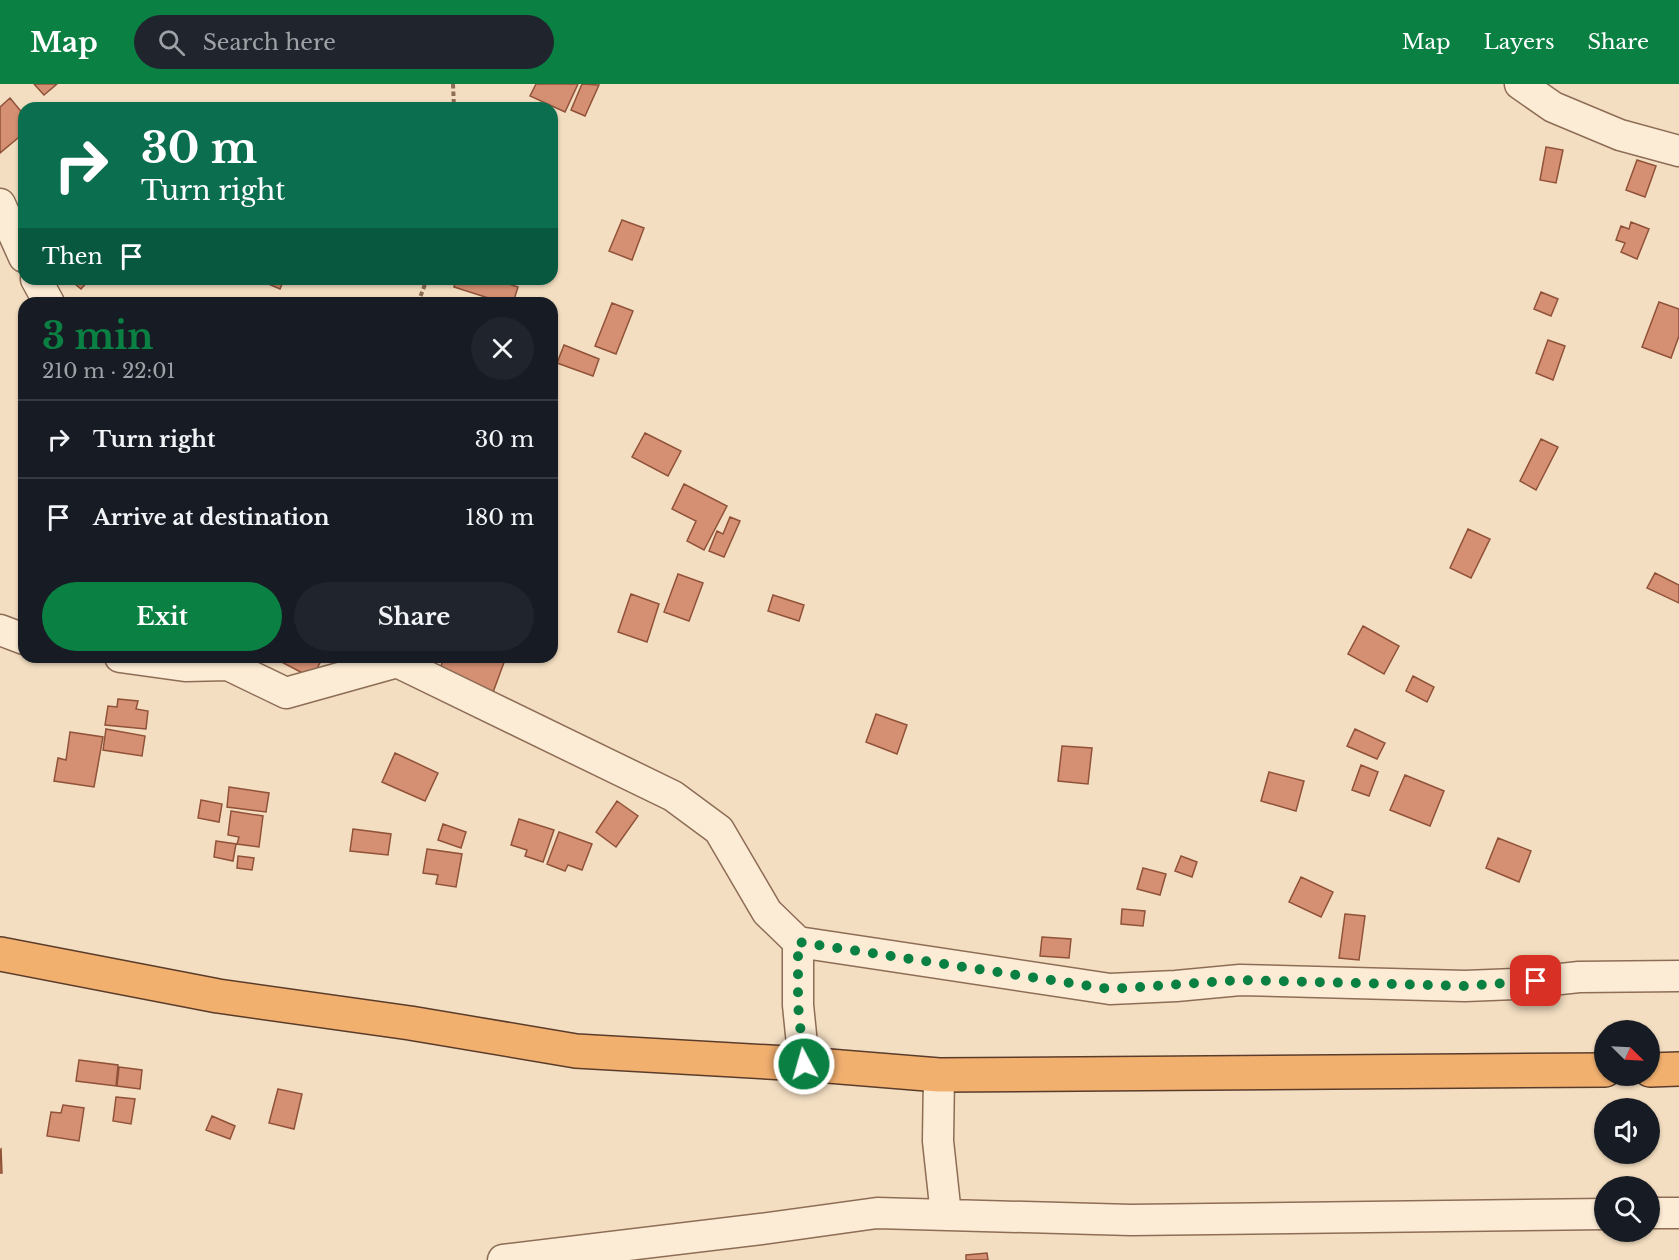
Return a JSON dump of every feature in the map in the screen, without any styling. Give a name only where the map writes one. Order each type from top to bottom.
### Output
[{"type":"highway","points":[[0,954],[218,996],[410,1023],[576,1051],[804,1064],[939,1075],[1594,1070]]},
{"type":"highway","points":[[1660,1070],[1679,1069]]},
{"type":"street","points":[[1520,84],[1553,107],[1620,135],[1679,151]]},
{"type":"street","points":[[0,204],[18,244]]},
{"type":"street","points":[[0,630],[18,637]]},
{"type":"street","points":[[163,663],[185,666],[228,665],[286,693],[384,663]]},
{"type":"street","points":[[400,663],[673,796],[719,830],[767,912],[798,942],[1110,989],[1240,980],[1465,986],[1515,984],[1580,977],[1679,976]]},
{"type":"street","points":[[798,942],[798,1005],[804,1064]]},
{"type":"street","points":[[939,1075],[938,1141],[946,1215]]},
{"type":"street","points":[[503,1260],[749,1231],[877,1213],[1131,1220],[1594,1214]]},
{"type":"street","points":[[1660,1213],[1679,1213]]},
{"type":"path","points":[[453,84],[454,102]]},
{"type":"building","points":[[34,84],[57,84],[44,95]]},
{"type":"building","points":[[536,84],[578,84],[565,112],[558,109],[558,102],[543,102],[530,96]]},
{"type":"building","points":[[582,84],[599,85],[585,116],[571,110]]},
{"type":"building","points":[[10,98],[18,108],[18,138],[0,153],[0,107]]},
{"type":"building","points":[[1546,147],[1563,150],[1556,183],[1540,180]]},
{"type":"building","points":[[1637,160],[1656,166],[1645,197],[1626,190]]},
{"type":"building","points":[[622,220],[644,228],[632,260],[609,251]]},
{"type":"building","points":[[1631,222],[1649,229],[1637,259],[1621,252],[1625,243],[1616,240],[1621,226],[1629,229]]},
{"type":"building","points":[[454,285],[512,285],[518,287],[515,297],[485,297],[454,287]]},
{"type":"building","points":[[1541,292],[1558,299],[1551,316],[1534,309]]},
{"type":"building","points":[[1659,302],[1679,309],[1679,336],[1671,358],[1642,347]]},
{"type":"building","points":[[612,303],[633,311],[616,354],[595,346]]},
{"type":"building","points":[[1548,340],[1565,346],[1553,380],[1536,373]]},
{"type":"building","points":[[564,345],[599,359],[593,376],[558,363]]},
{"type":"building","points":[[645,433],[681,451],[668,476],[632,457]]},
{"type":"building","points":[[1541,439],[1558,447],[1536,490],[1520,481]]},
{"type":"building","points":[[684,484],[727,506],[704,550],[687,541],[696,521],[672,509]]},
{"type":"building","points":[[730,517],[740,521],[724,557],[709,551],[717,531],[723,534]]},
{"type":"building","points":[[1468,529],[1490,539],[1471,578],[1450,568]]},
{"type":"building","points":[[1655,573],[1679,585],[1679,603],[1647,588]]},
{"type":"building","points":[[678,574],[703,583],[689,621],[664,612]]},
{"type":"building","points":[[631,594],[659,604],[647,642],[618,632]]},
{"type":"building","points":[[773,595],[804,605],[799,621],[768,611]]},
{"type":"building","points":[[1363,626],[1399,646],[1384,674],[1348,654]]},
{"type":"building","points":[[283,663],[320,663],[312,678]]},
{"type":"building","points":[[442,663],[504,663],[492,695],[438,675]]},
{"type":"building","points":[[1413,676],[1434,687],[1427,702],[1406,691]]},
{"type":"building","points":[[118,699],[138,701],[136,709],[148,711],[146,729],[105,725],[108,706],[117,707]]},
{"type":"building","points":[[876,714],[907,725],[897,754],[866,742]]},
{"type":"building","points":[[106,729],[145,736],[142,756],[103,750]]},
{"type":"building","points":[[1355,729],[1385,743],[1377,759],[1347,746]]},
{"type":"building","points":[[70,732],[103,737],[94,787],[54,781],[58,758],[66,760]]},
{"type":"building","points":[[1062,746],[1092,748],[1088,784],[1058,781]]},
{"type":"building","points":[[395,753],[438,773],[425,801],[382,782]]},
{"type":"building","points":[[1361,765],[1378,772],[1369,796],[1352,790]]},
{"type":"building","points":[[1269,772],[1304,781],[1296,811],[1261,801]]},
{"type":"building","points":[[1405,775],[1444,791],[1430,826],[1390,810]]},
{"type":"building","points":[[229,787],[269,793],[266,812],[227,807]]},
{"type":"building","points":[[201,800],[222,804],[219,822],[198,818]]},
{"type":"building","points":[[617,801],[638,816],[616,847],[596,832]]},
{"type":"building","points":[[231,811],[263,816],[259,847],[237,844],[239,837],[228,835]]},
{"type":"building","points":[[519,819],[554,830],[543,862],[525,856],[527,850],[511,845]]},
{"type":"building","points":[[443,824],[466,832],[461,848],[438,840]]},
{"type":"building","points":[[353,829],[391,834],[388,855],[350,851]]},
{"type":"building","points":[[559,832],[592,844],[582,870],[568,865],[565,871],[547,864]]},
{"type":"building","points":[[1498,838],[1531,851],[1519,882],[1486,868]]},
{"type":"building","points":[[216,841],[236,844],[233,861],[214,857]]},
{"type":"building","points":[[427,849],[462,854],[456,887],[436,884],[438,875],[423,873]]},
{"type":"building","points":[[238,856],[254,858],[252,870],[237,868]]},
{"type":"building","points":[[1181,856],[1197,862],[1192,877],[1175,871]]},
{"type":"building","points":[[1143,868],[1166,874],[1160,895],[1137,889]]},
{"type":"building","points":[[1301,877],[1333,892],[1321,917],[1289,902]]},
{"type":"building","points":[[1122,909],[1145,911],[1143,926],[1121,924]]},
{"type":"building","points":[[1345,914],[1365,916],[1359,960],[1339,958]]},
{"type":"building","points":[[1042,937],[1071,939],[1069,958],[1040,956]]},
{"type":"building","points":[[79,1060],[118,1065],[116,1086],[76,1081]]},
{"type":"building","points":[[119,1067],[142,1070],[140,1089],[117,1086]]},
{"type":"building","points":[[278,1089],[302,1094],[294,1129],[269,1123]]},
{"type":"building","points":[[116,1097],[135,1099],[131,1124],[113,1121]]},
{"type":"building","points":[[63,1105],[84,1108],[79,1141],[47,1136],[51,1112],[61,1113]]},
{"type":"building","points":[[212,1116],[235,1126],[230,1139],[206,1130]]},
{"type":"building","points":[[0,1150],[2,1173],[0,1173]]},
{"type":"building","points":[[987,1253],[988,1260],[966,1260],[966,1255]]},
{"type":"route","points":[[804,1064],[798,1005],[798,942],[1110,989],[1240,980],[1465,986],[1536,981]]}]
